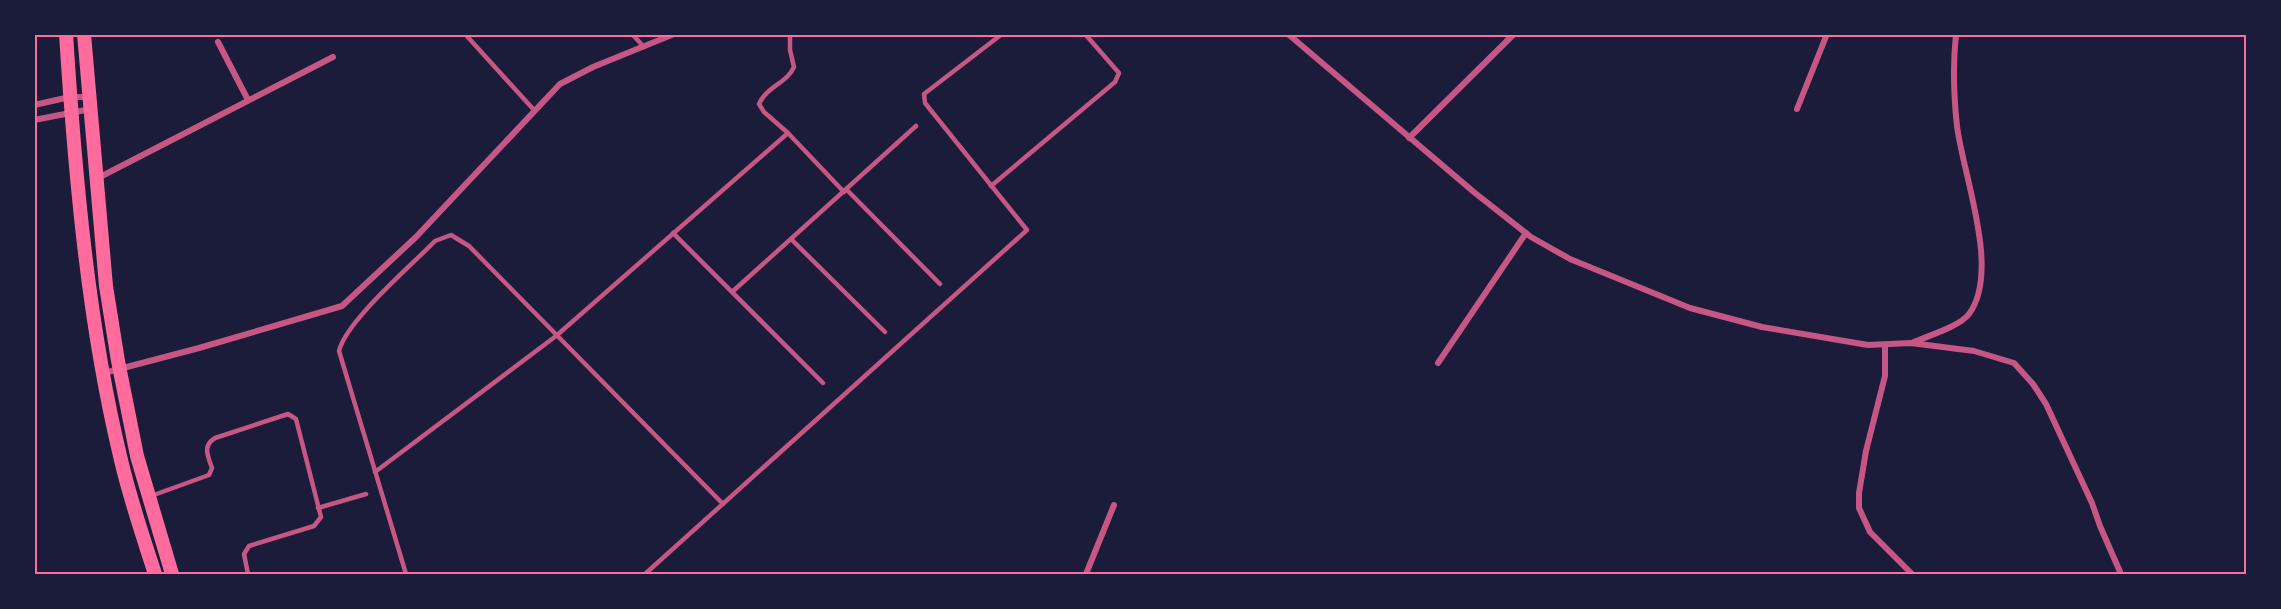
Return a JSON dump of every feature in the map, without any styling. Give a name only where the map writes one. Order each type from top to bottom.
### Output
[{"type":"main road","points":[[66,34],[71,113],[90,288],[121,461],[154,574]]},
{"type":"main road","points":[[84,34],[106,286],[137,456],[172,574]]},
{"type":"street","points":[[104,373],[342,306],[431,222],[560,84],[594,67],[674,34]]},
{"type":"street","points":[[1288,34],[1409,138],[1526,233],[1570,259],[1690,308],[1774,329],[1850,342],[1885,345],[1911,343],[1994,355],[2014,363],[2021,368],[2046,404],[2092,503],[2121,574]]},
{"type":"street","points":[[1409,138],[1514,34]]},
{"type":"street","points":[[1797,109],[1827,34]]},
{"type":"street","points":[[1911,343],[1960,322],[1968,316],[1975,304],[1982,260],[1980,235],[1957,126],[1954,50],[1956,34]]},
{"type":"street","points":[[218,42],[248,100]]},
{"type":"street","points":[[97,178],[333,57]]},
{"type":"street","points":[[34,105],[70,97],[91,103]]},
{"type":"street","points":[[34,120],[71,113],[91,103]]},
{"type":"street","points":[[1438,363],[1526,233]]},
{"type":"street","points":[[1885,345],[1885,376],[1866,451],[1858,493],[1858,508],[1870,532],[1912,574]]},
{"type":"street","points":[[1086,574],[1114,505]]},
{"type":"lane","points":[[465,34],[534,110]]},
{"type":"lane","points":[[632,34],[644,47]]},
{"type":"lane","points":[[790,34],[790,50],[795,68],[791,75],[764,93],[759,104],[764,112],[940,284]]},
{"type":"lane","points":[[645,574],[1027,230],[925,103],[924,94],[1002,34]]},
{"type":"lane","points":[[991,186],[1115,82],[1119,73],[1085,34]]},
{"type":"lane","points":[[732,292],[916,126]]},
{"type":"lane","points":[[375,472],[556,336],[788,134]]},
{"type":"lane","points":[[673,233],[823,383]]},
{"type":"lane","points":[[406,574],[339,351],[342,340],[353,323],[435,241],[451,235],[469,246],[723,504]]},
{"type":"lane","points":[[791,239],[885,332]]},
{"type":"lane","points":[[149,497],[209,475],[212,468],[206,448],[208,442],[215,438],[288,414],[296,419],[321,517],[315,526],[249,546],[244,554],[248,574]]},
{"type":"lane","points":[[318,508],[366,494]]}]
